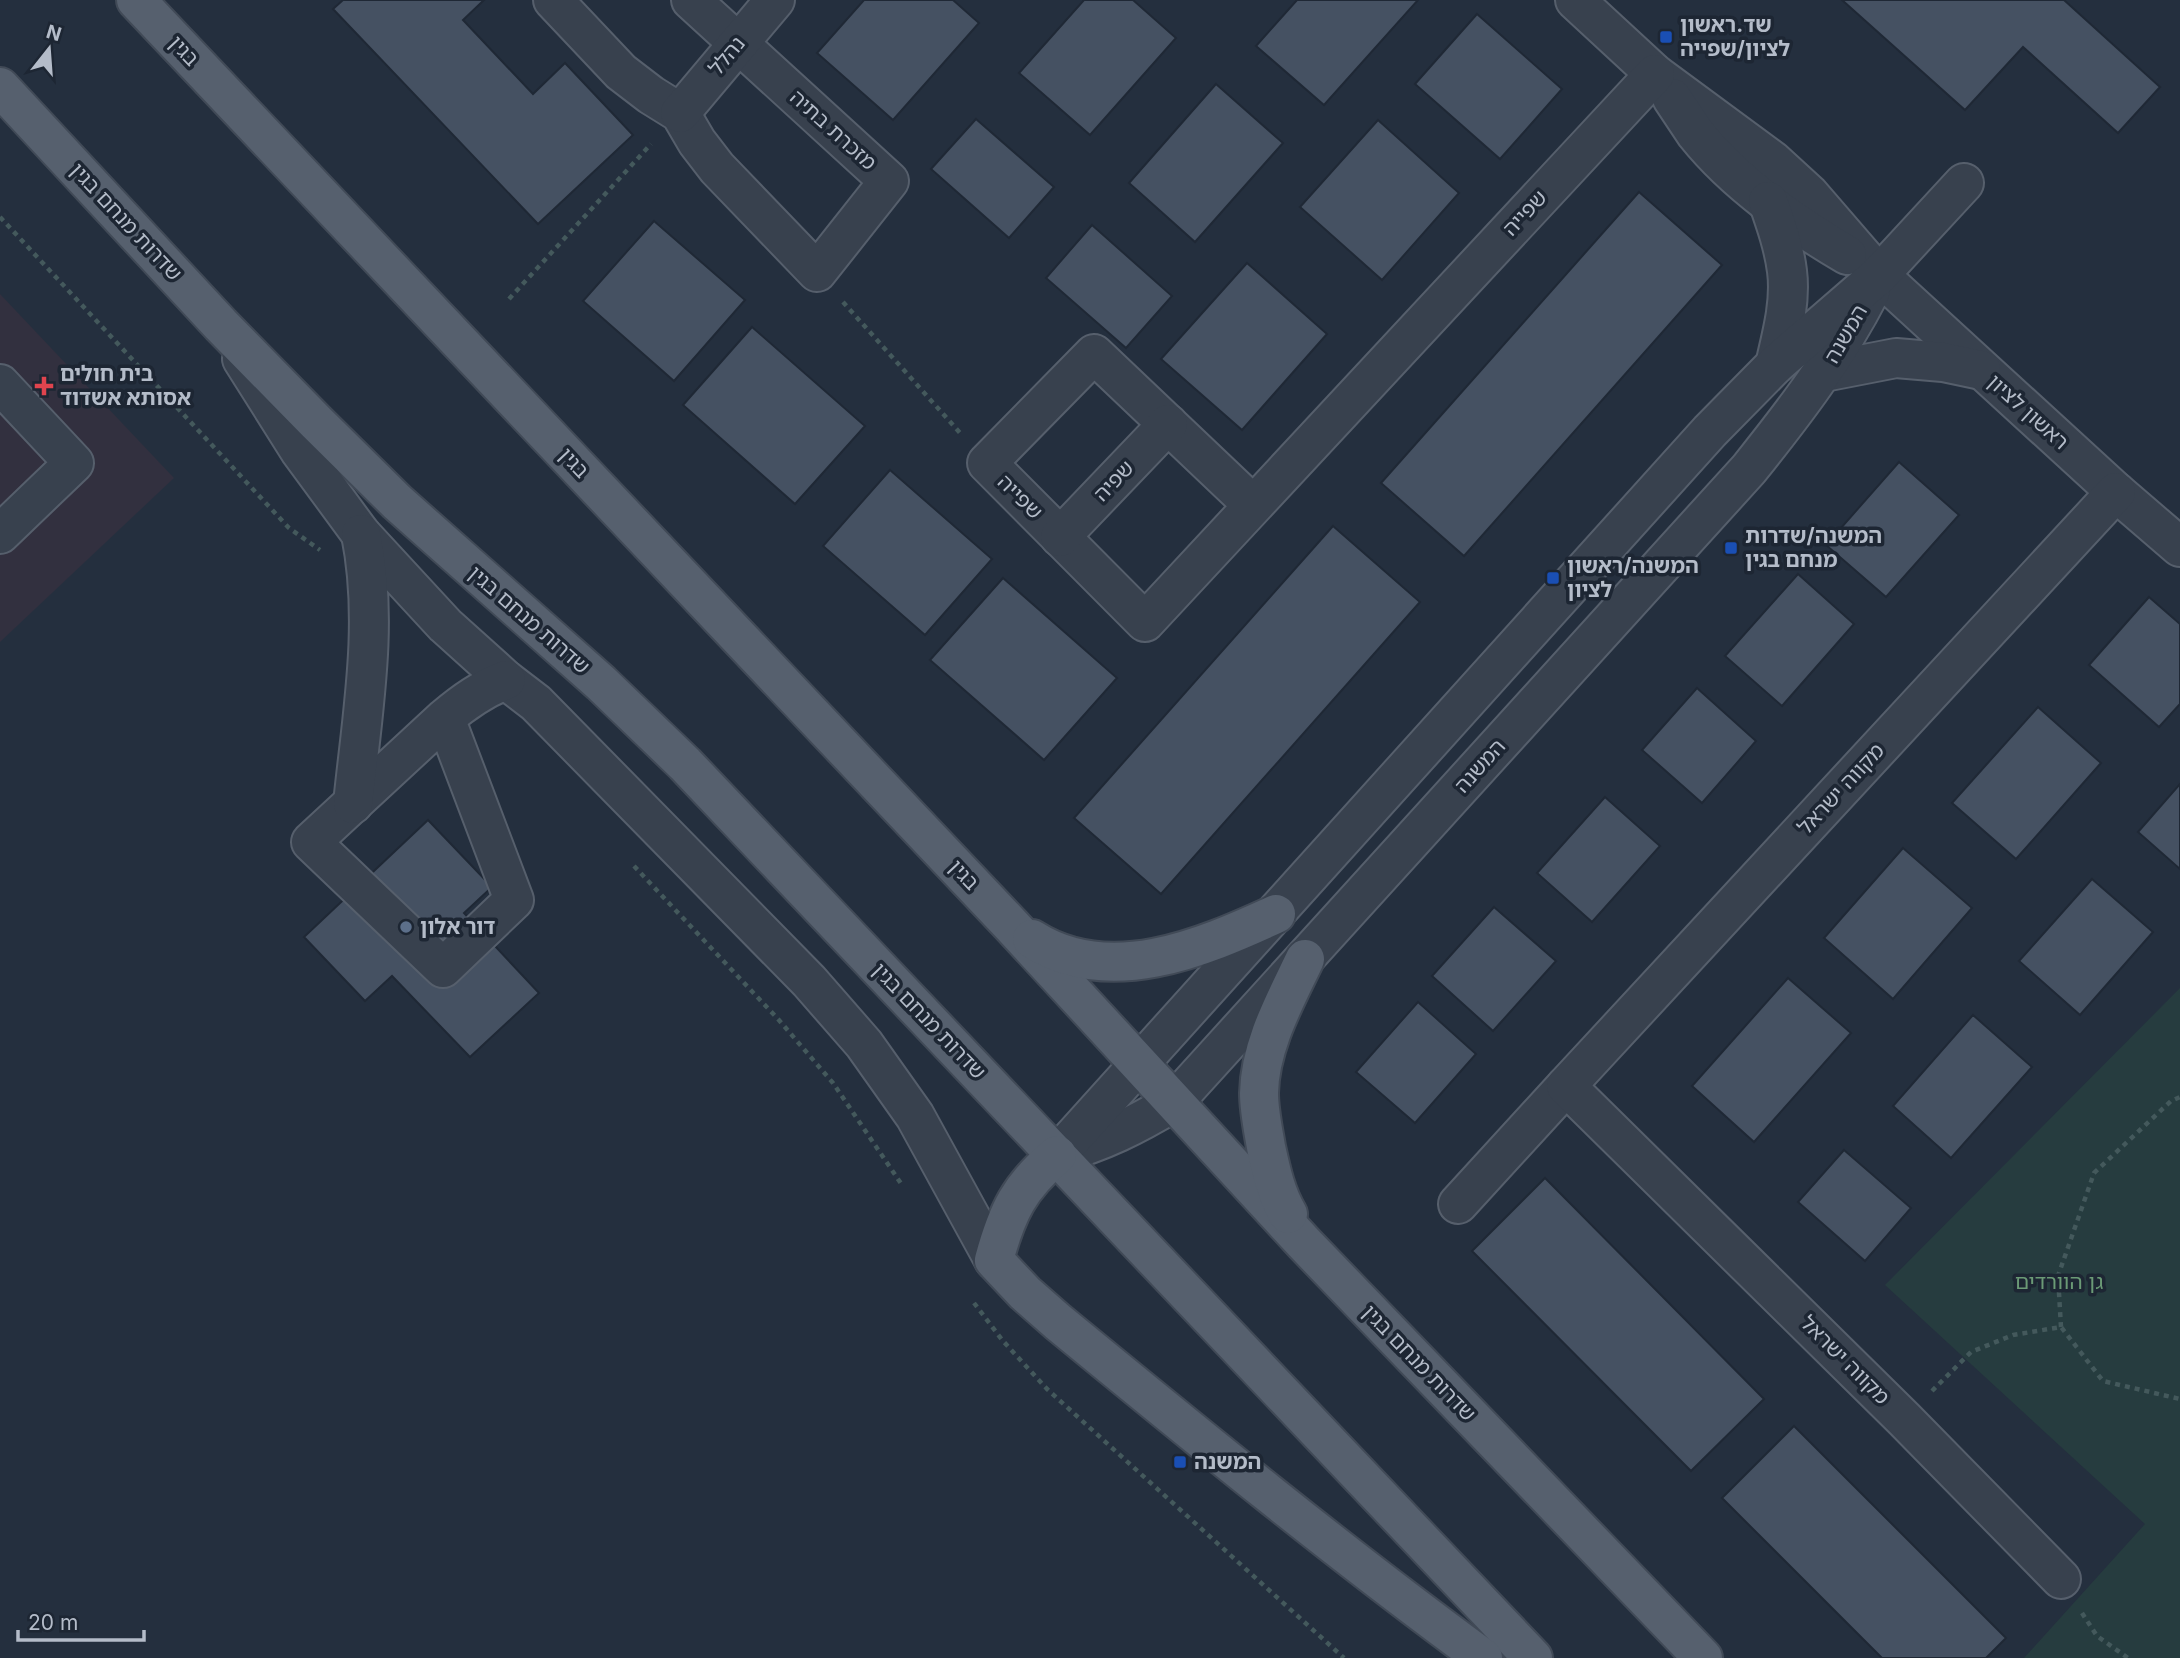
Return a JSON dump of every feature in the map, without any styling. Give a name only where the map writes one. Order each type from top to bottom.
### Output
[{"type":"main road","name":"בגין","points":[[136,0],[1012,926]]},
{"type":"main road","name":"שדרות מנחם בגין","points":[[0,87],[221,325],[397,502],[601,683],[685,764],[1533,1658]]},
{"type":"main road","points":[[1012,926],[1040,944],[1072,958],[1102,962],[1138,961],[1221,940],[1276,914]]},
{"type":"main road","name":"שדרות מנחם בגין","points":[[1012,926],[1304,1243],[1703,1658]]},
{"type":"main road","points":[[1304,1243],[1283,1206],[1270,1168],[1261,1121],[1259,1091],[1267,1046],[1274,1026],[1305,960]]},
{"type":"main road","points":[[1057,1155],[1027,1183],[1014,1203],[1002,1230],[994,1260],[1025,1293],[1058,1322],[1265,1492],[1483,1658]]},
{"type":"street","points":[[553,0],[621,72],[680,113],[697,142],[718,168],[817,272]]},
{"type":"street","name":"מזכרת בתיה","points":[[691,0],[889,181],[817,272]]},
{"type":"street","name":"נהלל","points":[[680,113],[775,0]]},
{"type":"street","name":"ראשון לציון","points":[[1575,0],[1654,74],[1773,161],[1809,194],[1879,275],[2116,492],[2180,547]]},
{"type":"street","name":"ראשון לציון","points":[[1654,74],[1696,134],[1716,156],[1801,227],[1879,275]]},
{"type":"street","name":"שפייה","points":[[1252,505],[1094,354],[987,463],[1145,622],[1654,74]]},
{"type":"street","points":[[1879,275],[1964,183]]},
{"type":"street","points":[[1768,201],[1779,232],[1788,276],[1787,300],[1775,365]]},
{"type":"street","name":"המשנה","points":[[1140,1065],[1701,442],[1775,365],[1879,275]]},
{"type":"street","name":"המשנה","points":[[1057,1155],[1100,1142],[1138,1124],[1174,1102],[1749,469],[1824,372],[1849,333],[1879,275]]},
{"type":"street","points":[[221,325],[300,451],[361,534],[445,625],[536,703],[809,981],[864,1044],[915,1116],[994,1260]]},
{"type":"street","points":[[1824,372],[1896,358],[1943,362],[1981,370]]},
{"type":"street","points":[[0,384],[74,463],[2,527]]},
{"type":"street","name":"שפיה","points":[[1060,537],[1168,424]]},
{"type":"street","name":"מקווה ישראל","points":[[1458,1204],[2116,492]]},
{"type":"street","points":[[353,804],[369,639],[368,587],[361,534]]},
{"type":"street","points":[[445,718],[514,900],[443,968],[311,842],[445,718],[475,694],[506,680]]},
{"type":"street","points":[[1057,1155],[1140,1065]]},
{"type":"street","name":"מקווה ישראל","points":[[1566,1086],[1904,1419],[2061,1579]]},
{"type":"path","points":[[509,299],[680,113]]},
{"type":"path","points":[[0,217],[289,527]]},
{"type":"path","points":[[817,272],[987,463]]},
{"type":"path","points":[[2180,1097],[2171,1101],[2094,1173],[2059,1276],[2062,1327],[2103,1381],[2180,1399]]},
{"type":"path","points":[[1904,1419],[1971,1352],[2013,1335],[2062,1327]]},
{"type":"path","points":[[2061,1579],[2097,1636],[2128,1658]]},
{"type":"shaded area","name":"בית חולים אסותא אשדוד","points":[[0,294],[174,478],[0,642]]},
{"type":"green space","name":"גן הוורדים","points":[[2180,988],[2180,1658],[2024,1658],[2145,1524],[1885,1285]]},
{"type":"building","points":[[343,0],[484,0],[463,20],[533,94],[565,63],[633,135],[538,224],[333,9]]},
{"type":"building","points":[[864,0],[953,0],[979,23],[893,120],[817,53]]},
{"type":"building","points":[[1084,0],[1133,0],[1176,38],[1090,135],[1019,73]]},
{"type":"building","points":[[1297,0],[1418,0],[1324,105],[1256,46]]},
{"type":"building","points":[[1842,0],[2064,0],[2160,87],[2118,133],[2023,47],[1965,110]]},
{"type":"building","points":[[1477,14],[1562,89],[1500,159],[1415,84]]},
{"type":"building","points":[[1216,84],[1283,143],[1195,242],[1129,183]]},
{"type":"building","points":[[976,119],[1054,187],[1009,238],[931,169]]},
{"type":"building","points":[[1378,120],[1459,193],[1382,280],[1300,207]]},
{"type":"building","points":[[1639,192],[1722,265],[1464,556],[1381,483]]},
{"type":"building","points":[[654,221],[745,300],[674,381],[583,301]]},
{"type":"building","points":[[1092,225],[1172,296],[1126,348],[1046,278]]},
{"type":"building","points":[[1247,263],[1327,334],[1242,430],[1161,359]]},
{"type":"building","points":[[752,327],[865,426],[795,504],[683,405]]},
{"type":"building","points":[[1899,462],[1959,515],[1886,597],[1826,545]]},
{"type":"building","points":[[890,470],[992,559],[925,635],[823,546]]},
{"type":"building","points":[[1333,526],[1420,602],[1161,894],[1074,818]]},
{"type":"building","points":[[1798,574],[1854,624],[1782,706],[1725,656]]},
{"type":"building","points":[[1003,578],[1117,678],[1044,760],[930,660]]},
{"type":"building","points":[[2149,597],[2180,624],[2180,704],[2159,727],[2089,665]]},
{"type":"building","points":[[1697,688],[1756,741],[1702,803],[1642,750]]},
{"type":"building","points":[[2038,707],[2101,763],[2016,859],[1952,803]]},
{"type":"building","points":[[2180,784],[2180,869],[2138,832]]},
{"type":"building","points":[[1605,797],[1660,846],[1592,922],[1537,873]]},
{"type":"building","points":[[428,820],[492,887],[464,913],[539,993],[470,1057],[392,976],[365,1001],[304,937]]},
{"type":"building","points":[[1903,848],[1972,908],[1893,999],[1824,938]]},
{"type":"building","points":[[2092,879],[2153,932],[2080,1015],[2019,961]]},
{"type":"building","points":[[1494,907],[1556,961],[1493,1031],[1432,976]]},
{"type":"building","points":[[1788,978],[1851,1033],[1754,1142],[1692,1086]]},
{"type":"building","points":[[1418,1002],[1476,1054],[1415,1123],[1356,1072]]},
{"type":"building","points":[[1973,1015],[2032,1067],[1951,1158],[1893,1106]]},
{"type":"building","points":[[1844,1150],[1911,1208],[1865,1261],[1798,1202]]},
{"type":"building","points":[[1545,1178],[1764,1399],[1691,1471],[1472,1251]]},
{"type":"building","points":[[1794,1426],[2006,1638],[1986,1658],[1882,1658],[1722,1498]]},
{"type":"place","name":"שד.ראשון לציון/שפייה","points":[[1666,37]]},
{"type":"place","name":"בית חולים אסותא אשדוד","points":[[44,386]]},
{"type":"place","name":"המשנה/שדרות מנחם בגין","points":[[1731,548]]},
{"type":"place","name":"המשנה/ראשון לציון","points":[[1553,578]]},
{"type":"place","name":"דור אלון","points":[[406,927]]},
{"type":"place","name":"המשנה","points":[[1180,1462]]}]
